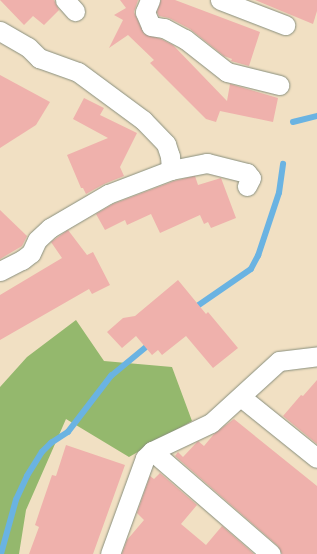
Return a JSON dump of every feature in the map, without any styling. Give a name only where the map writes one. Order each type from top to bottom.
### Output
[{"type":"street","points":[[150,0],[145,12],[151,26],[164,28],[185,39],[227,72],[279,84]]},
{"type":"street","points":[[220,0],[285,25]]},
{"type":"street","points":[[0,31],[28,47],[39,58],[78,72],[143,120],[166,144],[170,156],[171,170]]},
{"type":"street","points":[[0,271],[22,260],[31,253],[38,240],[50,228],[108,194],[171,170],[207,163],[247,173],[251,178],[247,186]]},
{"type":"street","points":[[111,553],[145,458],[152,450],[211,423],[242,397],[279,361],[317,356]]},
{"type":"street","points":[[242,397],[317,458]]},
{"type":"street","points":[[152,450],[271,554]]},
{"type":"green space","points":[[76,320],[104,361],[172,367],[192,421],[129,457],[66,419],[26,510],[19,554],[0,554],[0,387],[27,357]]},
{"type":"building","points":[[0,0],[54,0],[59,10],[44,25],[33,16],[24,25]]},
{"type":"building","points":[[120,0],[138,0],[134,12],[144,34],[161,39],[173,45],[227,101],[230,84],[278,98],[273,122],[220,111],[216,122],[206,119],[150,63],[154,60],[128,35],[109,48],[123,20],[114,15],[126,8]]},
{"type":"building","points":[[161,0],[175,0],[260,32],[249,66],[231,61],[232,59],[224,56],[190,29],[169,18],[159,16],[157,12]]},
{"type":"building","points":[[255,0],[317,0],[317,11],[313,24]]},
{"type":"building","points":[[0,75],[50,102],[36,125],[0,148]]},
{"type":"building","points":[[84,98],[104,108],[100,115],[137,133],[120,167],[124,176],[104,184],[86,194],[83,188],[81,188],[67,155],[108,138],[73,119]]},
{"type":"building","points":[[195,176],[198,185],[221,178],[236,218],[211,228],[208,222],[204,224],[200,215],[160,233],[151,214],[127,225],[125,220],[105,230],[96,214],[113,204],[174,181]]},
{"type":"building","points":[[0,210],[27,236],[22,246],[0,259]]},
{"type":"building","points":[[68,230],[87,255],[93,252],[110,285],[92,294],[89,289],[0,340],[0,295],[62,258],[51,242]]},
{"type":"building","points":[[178,280],[206,314],[208,312],[238,348],[213,368],[186,336],[162,355],[158,350],[152,355],[136,336],[122,348],[107,332],[123,318],[135,316]]},
{"type":"building","points":[[317,380],[317,444],[283,416],[301,395],[303,396]]},
{"type":"building","points":[[234,419],[317,486],[317,554],[282,554],[278,546],[175,456],[178,452],[183,457],[198,441],[204,446],[214,434]]},
{"type":"building","points":[[66,445],[125,465],[93,554],[29,554],[39,527],[35,525],[41,507],[52,475],[56,476]]},
{"type":"building","points":[[160,473],[197,505],[181,524],[206,545],[222,526],[254,554],[122,554],[127,540],[144,520],[137,513],[150,476],[154,479]]},
{"type":"waterway","points":[[293,122],[317,116]]},
{"type":"waterway","points":[[193,309],[251,269],[258,256],[279,193],[283,164]]},
{"type":"waterway","points":[[1,554],[16,500],[27,476],[42,452],[51,443],[68,432],[111,376],[151,343]]}]
